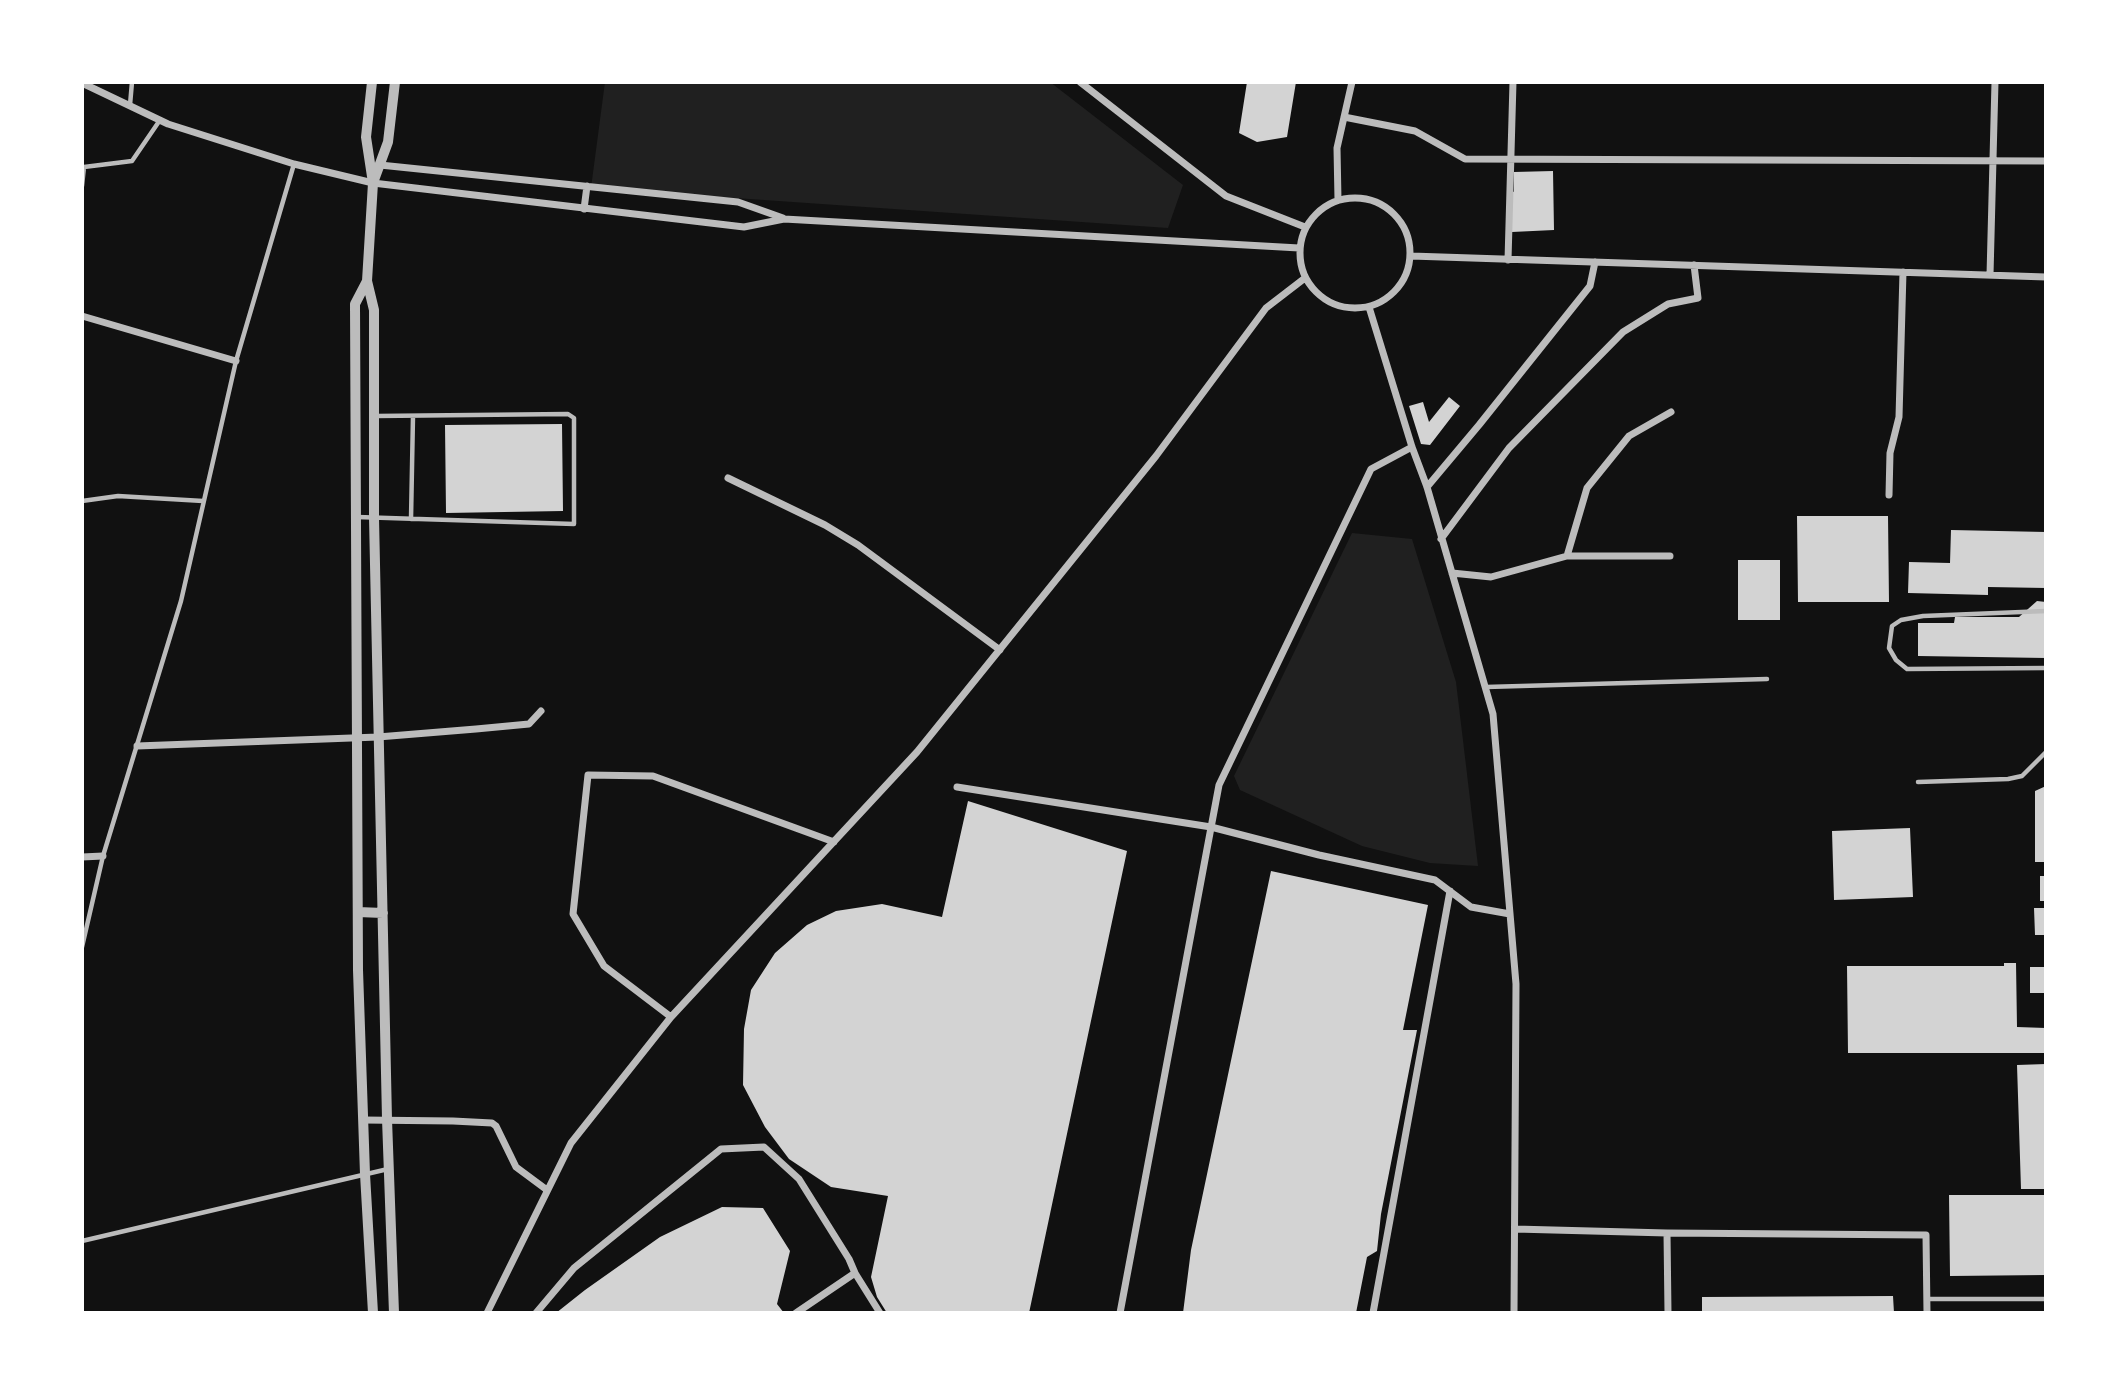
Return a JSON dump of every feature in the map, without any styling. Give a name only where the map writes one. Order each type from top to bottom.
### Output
[{"type":"street","points":[[372,82],[366,137],[373,183],[367,281],[374,310],[374,518],[387,1119],[394,1313]]},
{"type":"street","points":[[373,183],[388,142],[395,82]]},
{"type":"street","points":[[1080,82],[1226,196],[1305,227]]},
{"type":"street","points":[[1338,200],[1337,148],[1352,82]]},
{"type":"street","points":[[1508,260],[1513,82]]},
{"type":"street","points":[[1990,275],[1995,82]]},
{"type":"street","points":[[82,83],[160,120],[294,164],[373,183],[744,227],[784,219],[1299,248]]},
{"type":"street","points":[[1344,117],[1415,131],[1465,159],[2046,161]]},
{"type":"street","points":[[380,164],[738,202],[784,219]]},
{"type":"street","points":[[584,209],[587,186]]},
{"type":"street","points":[[1360,198],[1382,205],[1400,220],[1409,239],[1410,256],[1403,282],[1389,298],[1369,307],[1349,309],[1331,304],[1317,294],[1301,269],[1299,248],[1305,227],[1321,209],[1338,200],[1360,198]]},
{"type":"street","points":[[1410,256],[2046,277]]},
{"type":"street","points":[[1427,487],[1590,286],[1595,262]]},
{"type":"street","points":[[1441,539],[1509,448],[1623,332],[1668,304],[1698,299],[1694,265]]},
{"type":"street","points":[[1889,495],[1890,453],[1899,417],[1903,272]]},
{"type":"street","points":[[486,1313],[571,1143],[671,1017],[918,752],[1156,456],[1266,308],[1305,278]]},
{"type":"street","points":[[367,281],[355,304],[358,970],[373,1313]]},
{"type":"street","points":[[1369,307],[1427,487],[1493,713],[1516,984],[1514,1313]]},
{"type":"street","points":[[82,316],[236,361]]},
{"type":"street","points":[[1567,556],[1587,488],[1629,436],[1671,412]]},
{"type":"street","points":[[1119,1313],[1219,785],[1371,469],[1412,447]]},
{"type":"street","points":[[728,478],[825,525],[858,545],[1000,650]]},
{"type":"street","points":[[1451,573],[1491,577],[1567,556],[1670,556]]},
{"type":"street","points":[[137,746],[379,737],[529,724],[541,711]]},
{"type":"street","points":[[671,1017],[604,966],[573,914],[587,775],[653,776],[834,842]]},
{"type":"street","points":[[957,787],[1211,827],[1319,855],[1435,880],[1471,907],[1510,914]]},
{"type":"street","points":[[82,857],[103,856]]},
{"type":"street","points":[[1373,1313],[1450,891]]},
{"type":"street","points":[[358,912],[383,913]]},
{"type":"street","points":[[363,1120],[492,1124],[496,1126],[516,1167],[547,1190]]},
{"type":"street","points":[[536,1313],[574,1268],[721,1149],[764,1147],[799,1180],[880,1313]]},
{"type":"street","points":[[1515,1229],[1926,1235],[1927,1313]]},
{"type":"street","points":[[1667,1233],[1668,1313]]},
{"type":"street","points":[[796,1313],[855,1273]]},
{"type":"lane","points":[[129,106],[132,82]]},
{"type":"lane","points":[[82,186],[84,167],[132,161],[160,120]]},
{"type":"lane","points":[[82,947],[103,856],[181,601],[236,361],[294,164]]},
{"type":"lane","points":[[356,517],[574,524],[574,418],[568,414],[375,416]]},
{"type":"lane","points":[[411,519],[413,416]]},
{"type":"lane","points":[[82,501],[118,496],[204,502]]},
{"type":"lane","points":[[2046,611],[1901,620],[1892,626],[1889,649],[1896,660],[1907,669],[2046,668]]},
{"type":"lane","points":[[1485,687],[1767,678]]},
{"type":"lane","points":[[1918,782],[2008,779],[2022,776],[2046,752]]},
{"type":"lane","points":[[82,1241],[389,1169]]},
{"type":"lane","points":[[1926,1299],[2046,1299]]},
{"type":"shaded area","points":[[605,82],[1050,82],[1183,185],[1168,228],[591,188]]},
{"type":"shaded area","points":[[1352,533],[1412,539],[1456,682],[1478,866],[1430,863],[1362,846],[1240,790],[1234,776]]},
{"type":"building","points":[[1247,82],[1296,82],[1287,137],[1257,142],[1239,133]]},
{"type":"building","points":[[1553,171],[1554,230],[1512,232],[1514,172]]},
{"type":"building","points":[[1449,397],[1460,406],[1430,445],[1421,444],[1409,406],[1423,402],[1429,422]]},
{"type":"building","points":[[562,424],[563,511],[446,513],[445,425]]},
{"type":"building","points":[[1797,516],[1888,516],[1889,602],[1798,602]]},
{"type":"building","points":[[1951,530],[2046,532],[2046,588],[1988,587],[1988,595],[1908,593],[1909,562],[1950,563]]},
{"type":"building","points":[[1738,560],[1780,560],[1780,620],[1738,620]]},
{"type":"building","points":[[2037,601],[2046,602],[2046,658],[1918,656],[1918,623],[1954,623],[1955,617],[2019,617]]},
{"type":"building","points":[[2046,786],[2046,862],[2035,862],[2035,791]]},
{"type":"building","points":[[968,801],[1127,851],[1029,1313],[887,1313],[877,1297],[871,1277],[888,1196],[831,1187],[789,1159],[765,1127],[743,1085],[744,1029],[751,990],[775,953],[807,925],[836,911],[882,904],[942,917]]},
{"type":"building","points":[[1910,828],[1913,897],[1834,900],[1832,831]]},
{"type":"building","points":[[1271,871],[1428,905],[1403,1030],[1417,1030],[1381,1214],[1377,1251],[1367,1257],[1356,1313],[1183,1313],[1191,1250]]},
{"type":"building","points":[[2040,876],[2046,876],[2046,901],[2040,901]]},
{"type":"building","points":[[2034,908],[2046,908],[2046,935],[2035,935]]},
{"type":"building","points":[[2004,963],[2016,963],[2017,1027],[2046,1028],[2046,1053],[1848,1053],[1847,966],[2004,966]]},
{"type":"building","points":[[2030,967],[2046,967],[2046,993],[2030,993]]},
{"type":"building","points":[[2046,1064],[2046,1189],[2021,1189],[2017,1065]]},
{"type":"building","points":[[1949,1195],[2046,1195],[2046,1275],[1950,1276]]},
{"type":"building","points":[[722,1207],[763,1208],[790,1251],[777,1304],[784,1313],[556,1313],[660,1237]]},
{"type":"building","points":[[1893,1296],[1894,1313],[1702,1313],[1702,1297]]}]
